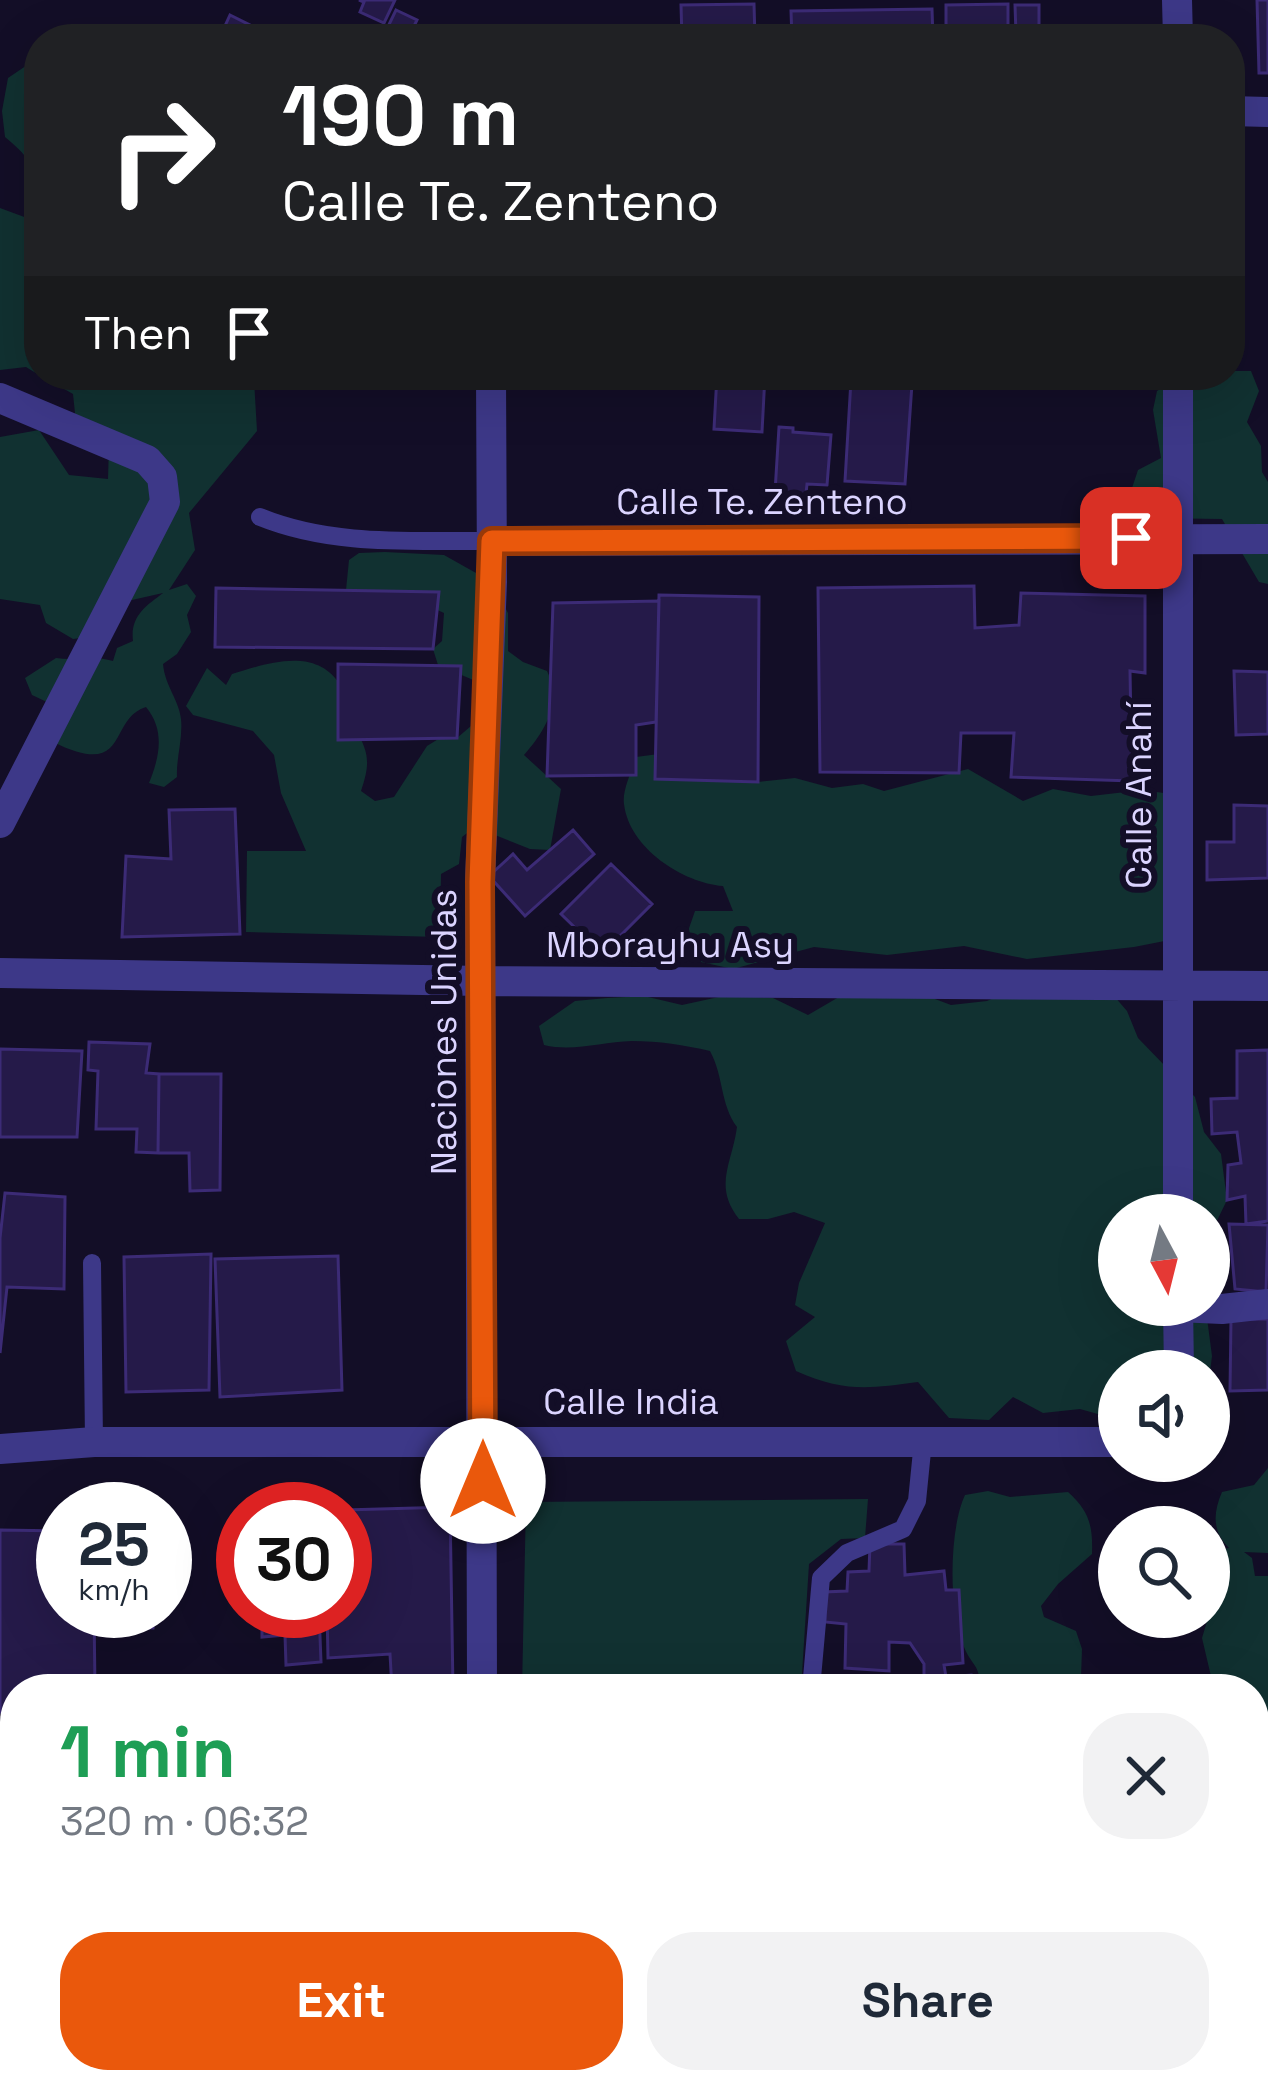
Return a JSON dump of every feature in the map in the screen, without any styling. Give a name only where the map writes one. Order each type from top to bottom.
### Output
[{"type":"street","name":"Naciones Unidas","points":[[482,1674],[481,831],[492,541],[491,390]]},
{"type":"street","name":"Calle Anahí","points":[[1178,390],[1178,1194]]},
{"type":"street","points":[[0,398],[147,460],[162,477],[165,502],[0,823]]},
{"type":"street","name":"Calle Te. Zenteno","points":[[492,541],[1268,539]]},
{"type":"street","name":"Mborayhu Asy","points":[[0,973],[1268,986]]},
{"type":"street","points":[[1230,1308],[1268,1304]]},
{"type":"street","name":"Calle India","points":[[0,1449],[94,1442],[1098,1442]]},
{"type":"lane","name":"Calle Te. Zenteno","points":[[260,517],[340,539],[492,541]]},
{"type":"lane","points":[[92,1263],[94,1442]]},
{"type":"lane","points":[[812,1674],[821,1578],[847,1553],[903,1529],[917,1501],[923,1441]]},
{"type":"green space","points":[[24,67],[24,155],[5,137],[2,111],[8,78]]},
{"type":"green space","points":[[0,208],[24,217],[24,367],[0,370]]},
{"type":"green space","points":[[1245,371],[1251,371],[1259,391],[1247,422],[1261,446],[1262,472],[1268,482],[1268,584],[1259,582],[1222,519],[1149,518],[1136,513],[1130,494],[1138,470],[1161,458],[1153,410],[1157,391],[1245,390]]},
{"type":"green space","points":[[66,390],[255,390],[257,431],[189,513],[195,550],[169,590],[187,584],[196,596],[187,615],[191,632],[177,654],[163,664],[181,726],[177,777],[164,787],[149,783],[159,744],[146,707],[134,714],[106,751],[78,752],[53,742],[49,703],[32,695],[25,678],[56,658],[113,661],[117,648],[133,641],[140,612],[163,593],[123,602],[97,636],[73,639],[46,623],[40,605],[0,599],[0,437],[39,430],[69,475],[108,479],[109,446],[77,432],[73,394]]},
{"type":"green space","points":[[359,553],[444,555],[492,582],[508,613],[508,651],[547,671],[553,694],[549,716],[524,755],[561,789],[550,850],[530,849],[475,827],[462,837],[459,864],[441,874],[440,937],[246,932],[247,851],[306,851],[281,793],[274,755],[253,731],[193,715],[186,706],[207,668],[226,685],[232,674],[288,661],[303,661],[329,672],[341,687],[366,754],[361,791],[375,801],[394,797],[427,746],[440,738],[457,738],[478,720],[478,682],[438,665],[433,649],[442,641],[444,613],[411,598],[359,603],[346,590],[349,560]]},
{"type":"green space","points":[[689,750],[703,780],[795,778],[832,788],[863,784],[884,791],[968,769],[1023,801],[1053,789],[1091,796],[1143,790],[1177,795],[1190,936],[1027,959],[964,946],[887,955],[814,947],[733,969],[701,962],[687,934],[695,911],[733,911],[723,886],[691,878],[660,860],[636,835],[624,804],[636,757]]},
{"type":"green space","points":[[1020,986],[1114,996],[1127,1011],[1138,1038],[1195,1097],[1204,1132],[1221,1154],[1226,1194],[1098,1194],[1098,1326],[1208,1326],[1211,1350],[1098,1350],[1098,1414],[1080,1409],[1043,1413],[1013,1397],[989,1420],[949,1418],[918,1382],[856,1387],[796,1371],[786,1341],[815,1317],[795,1305],[799,1283],[825,1223],[794,1212],[768,1219],[739,1219],[726,1185],[737,1127],[710,1051],[642,1041],[555,1047],[544,1045],[539,1026],[575,1001],[607,998],[644,996],[682,1005],[728,995],[773,998],[808,1015],[844,994],[927,996],[951,1005],[987,1001]]},
{"type":"green space","points":[[1268,1468],[1268,1553],[1244,1552],[1252,1558],[1255,1576],[1268,1576],[1268,1674],[1210,1674],[1202,1638],[1230,1638],[1230,1506],[1217,1506],[1222,1492],[1254,1485]]},
{"type":"green space","points":[[1068,1492],[1085,1512],[1092,1554],[1041,1606],[1044,1617],[1076,1631],[1082,1649],[1081,1674],[978,1674],[955,1613],[952,1570],[965,1495]]},
{"type":"green space","points":[[868,1499],[865,1538],[841,1539],[809,1564],[802,1674],[522,1674],[526,1502]]},
{"type":"building","points":[[359,0],[395,0],[384,23],[360,12],[364,2]]},
{"type":"building","points":[[1257,0],[1268,0],[1268,73],[1259,73]]},
{"type":"building","points":[[754,4],[755,24],[682,24],[681,5]]},
{"type":"building","points":[[1008,4],[1008,24],[946,24],[946,5]]},
{"type":"building","points":[[1015,5],[1039,5],[1039,24],[1016,24]]},
{"type":"building","points":[[932,9],[932,24],[791,24],[791,11]]},
{"type":"building","points":[[396,10],[417,20],[415,24],[389,24]]},
{"type":"building","points":[[230,15],[248,24],[226,24]]},
{"type":"building","points":[[716,390],[764,390],[762,432],[714,429]]},
{"type":"building","points":[[850,390],[912,390],[905,484],[845,481]]},
{"type":"building","points":[[779,427],[831,435],[827,485],[807,484],[806,494],[775,492]]},
{"type":"building","points":[[974,586],[975,628],[1019,625],[1021,593],[1145,596],[1145,673],[1130,671],[1132,781],[1011,777],[1014,733],[961,733],[959,773],[820,772],[818,588]]},
{"type":"building","points":[[216,588],[439,592],[433,649],[215,647]]},
{"type":"building","points":[[659,595],[759,597],[758,782],[655,779]]},
{"type":"building","points":[[659,601],[656,722],[636,725],[636,775],[547,776],[553,603]]},
{"type":"building","points":[[338,664],[461,666],[457,738],[338,740]]},
{"type":"building","points":[[1234,671],[1268,672],[1268,734],[1236,735]]},
{"type":"building","points":[[1234,805],[1268,806],[1268,878],[1207,880],[1207,842],[1234,842]]},
{"type":"building","points":[[235,809],[240,934],[122,937],[126,856],[171,859],[169,810]]},
{"type":"building","points":[[573,830],[594,854],[525,916],[489,876],[513,854],[527,870]]},
{"type":"building","points":[[611,864],[652,904],[602,954],[561,914]]},
{"type":"building","points":[[89,1042],[150,1044],[146,1073],[159,1074],[158,1153],[136,1152],[137,1129],[96,1129],[98,1071],[88,1070]]},
{"type":"building","points":[[0,1049],[82,1051],[77,1137],[0,1137]]},
{"type":"building","points":[[1268,1050],[1268,1221],[1246,1224],[1245,1196],[1230,1199],[1227,1194],[1228,1165],[1241,1163],[1237,1132],[1212,1134],[1211,1099],[1237,1098],[1237,1051]]},
{"type":"building","points":[[159,1074],[221,1074],[220,1190],[190,1191],[189,1153],[158,1153]]},
{"type":"building","points":[[5,1193],[65,1197],[64,1289],[7,1287],[0,1353],[0,1238]]},
{"type":"building","points":[[1230,1224],[1268,1225],[1266,1292],[1235,1289]]},
{"type":"building","points":[[211,1254],[209,1390],[126,1392],[124,1257]]},
{"type":"building","points":[[338,1256],[342,1390],[220,1397],[215,1259]]},
{"type":"building","points":[[1231,1319],[1268,1319],[1268,1390],[1230,1391]]},
{"type":"building","points":[[450,1507],[453,1674],[391,1674],[390,1654],[328,1658],[328,1638],[372,1638],[372,1509]]},
{"type":"building","points":[[0,1530],[36,1531],[36,1638],[94,1638],[95,1674],[0,1674]]},
{"type":"building","points":[[870,1544],[904,1544],[905,1575],[944,1571],[946,1590],[959,1590],[963,1663],[944,1665],[946,1674],[924,1674],[924,1664],[910,1643],[889,1642],[889,1671],[845,1668],[846,1624],[825,1622],[824,1592],[847,1591],[848,1572],[869,1571]]},
{"type":"building","points":[[285,1638],[320,1638],[321,1662],[286,1665]]},
{"type":"route","points":[[483,1481],[480,882],[492,541],[1131,538]]}]
